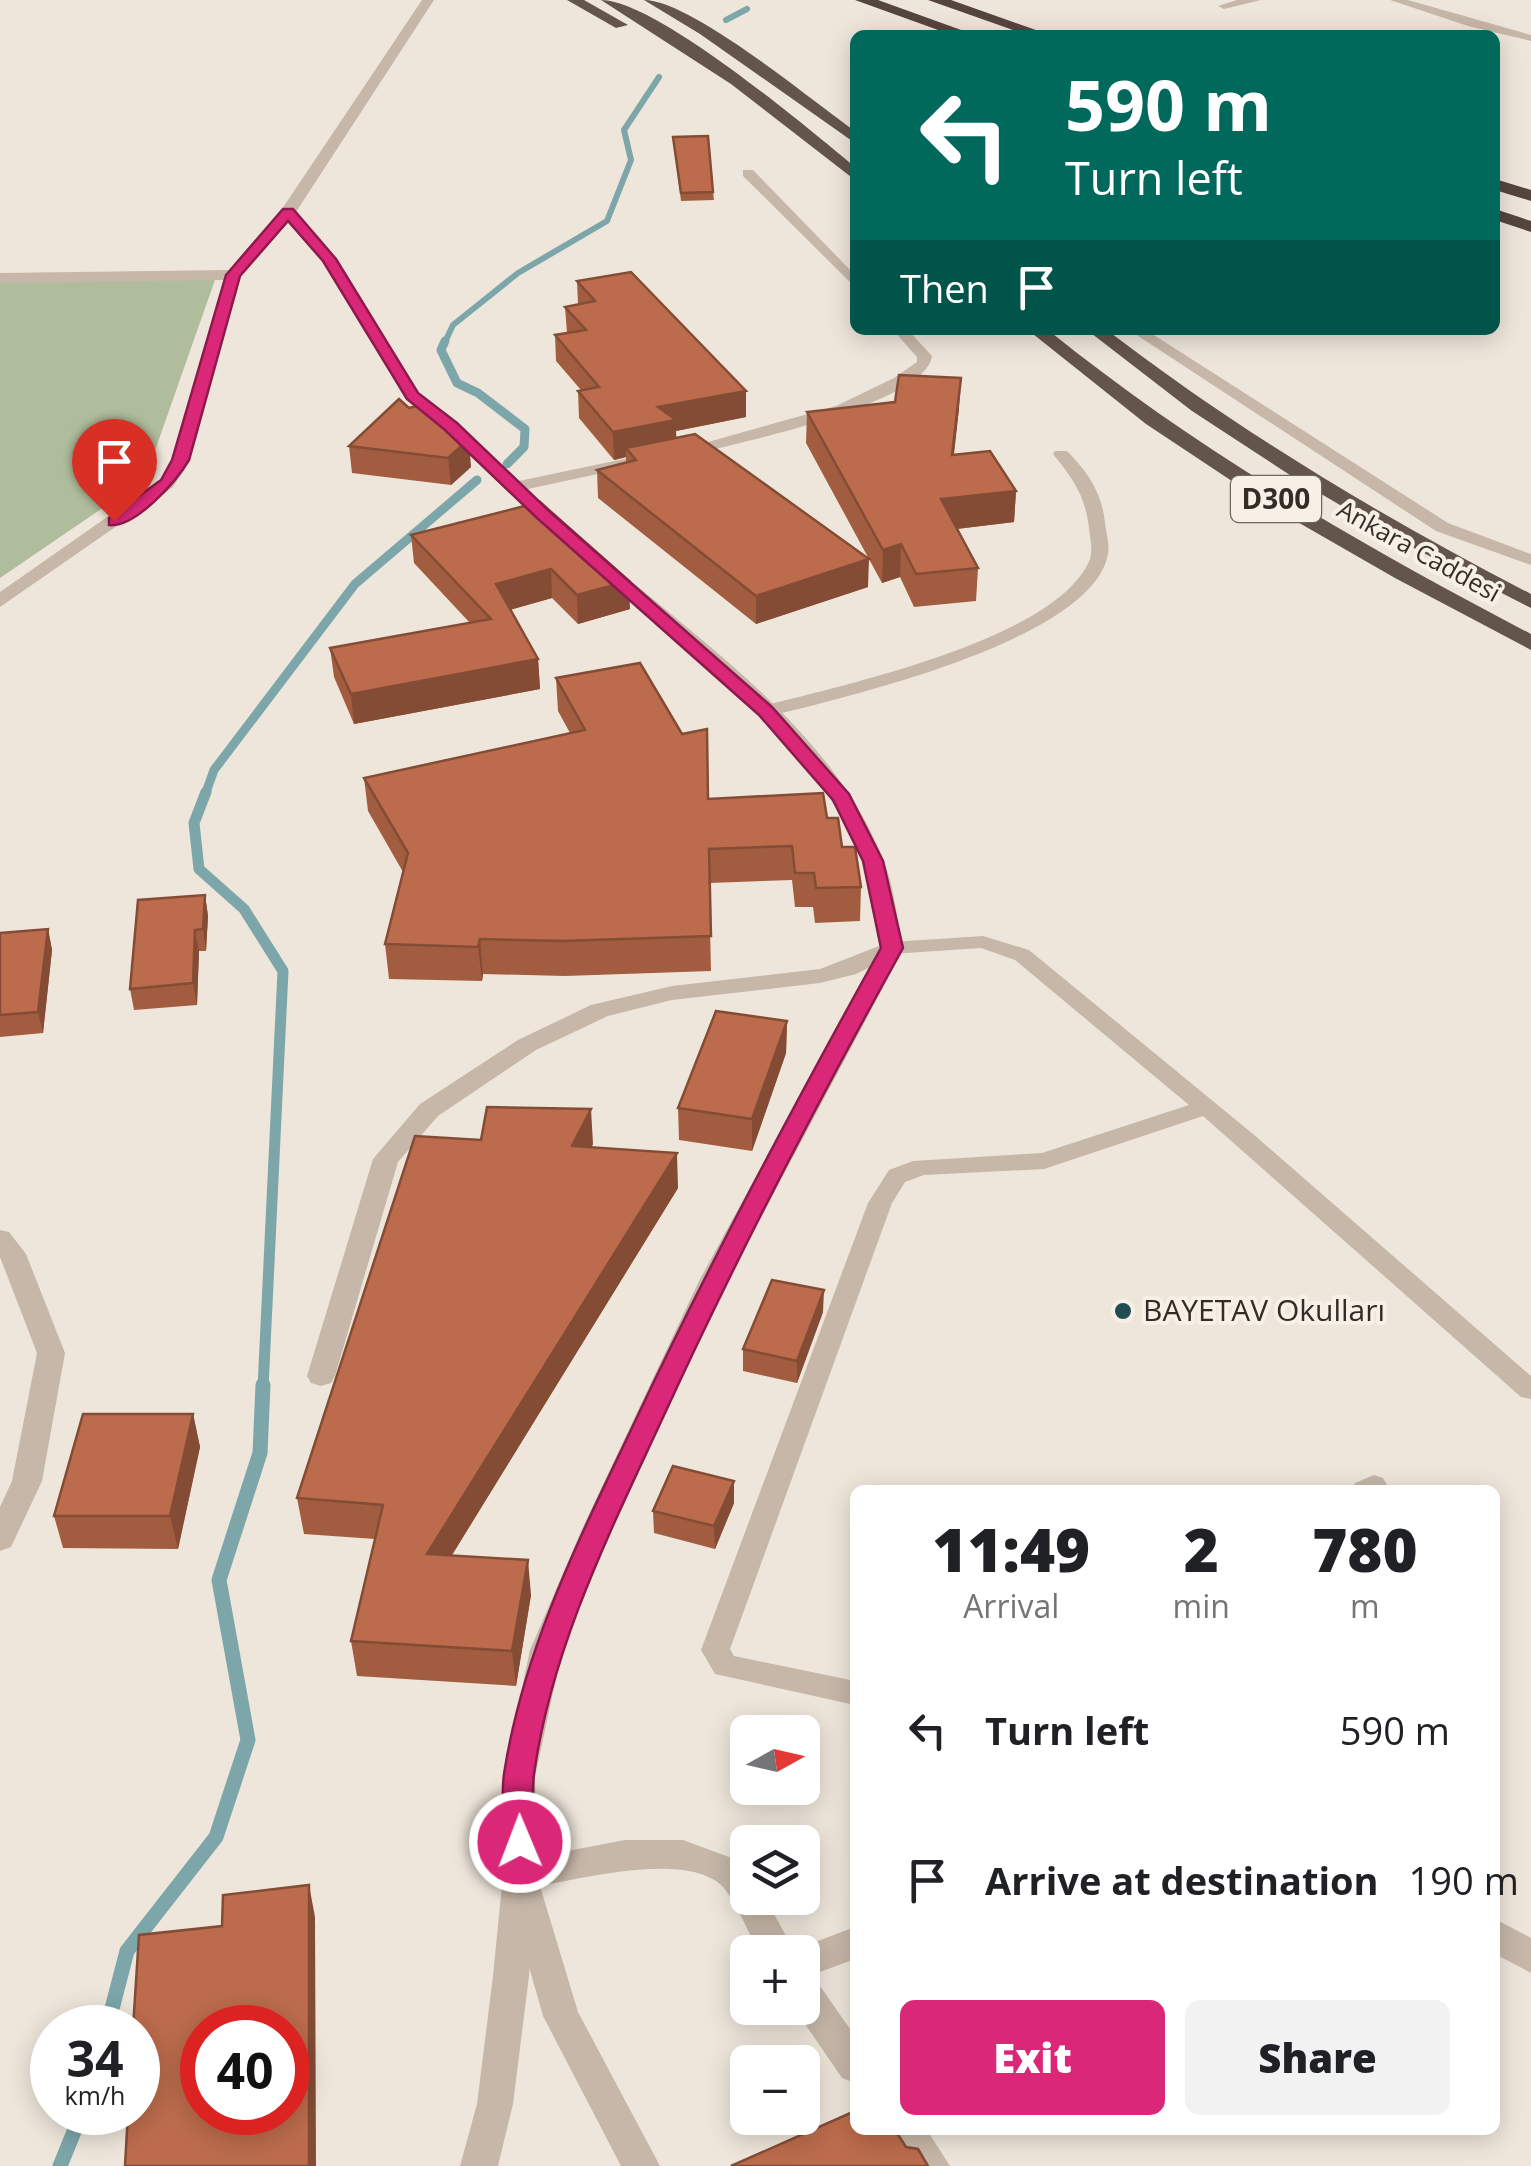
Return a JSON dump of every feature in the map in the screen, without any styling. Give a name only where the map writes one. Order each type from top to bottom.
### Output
[{"type":"highway","points":[[574,0],[784,114]]},
{"type":"highway","points":[[608,0],[685,45],[784,114],[850,170]]},
{"type":"highway","points":[[651,0],[705,31],[850,134]]},
{"type":"highway","points":[[863,0],[952,30]]},
{"type":"highway","points":[[936,0],[1027,30]]},
{"type":"highway","points":[[1500,186],[1531,196]]},
{"type":"highway","points":[[1500,216],[1531,226]]},
{"type":"highway","name":"Ankara Caddesi","points":[[1044,335],[1184,440],[1364,556],[1531,643]]},
{"type":"highway","name":"Ankara Caddesi","points":[[1103,335],[1237,433],[1401,536],[1531,602]]},
{"type":"street","points":[[0,601],[167,483],[180,460],[233,275],[288,212],[428,0]]},
{"type":"street","points":[[288,212],[329,259],[412,396],[451,426],[580,547],[766,711],[842,798],[873,861],[892,948],[788,1134],[713,1282],[597,1529],[546,1650],[519,1777],[520,1875],[495,2104],[479,2166]]},
{"type":"street","points":[[0,278],[233,275]]},
{"type":"street","points":[[322,1376],[386,1159],[429,1110],[527,1045],[600,1010],[672,992],[820,976],[848,969],[892,948]]},
{"type":"street","points":[[0,1240],[12,1254],[51,1352],[27,1481],[0,1539]]},
{"type":"street","points":[[520,1875],[625,1855],[682,1855],[733,1874],[767,1935]]},
{"type":"street","points":[[520,1875],[561,2016],[642,2166]]},
{"type":"street","points":[[1500,1938],[1531,1957]]},
{"type":"street","points":[[820,1956],[850,1944]]},
{"type":"street","points":[[820,2016],[850,2059]]},
{"type":"street","points":[[908,2135],[931,2166]]},
{"type":"lane","points":[[1224,6],[1255,0]]},
{"type":"lane","points":[[1396,0],[1497,30]]},
{"type":"lane","points":[[1500,31],[1531,38]]},
{"type":"lane","points":[[748,173],[850,279]]},
{"type":"lane","points":[[514,487],[755,436],[823,414],[903,381],[924,364],[925,356],[905,335]]},
{"type":"lane","points":[[1144,335],[1442,527],[1531,560]]},
{"type":"lane","points":[[766,711],[992,644],[1031,625],[1076,594],[1099,557],[1097,510],[1086,478],[1061,454]]},
{"type":"lane","points":[[892,948],[983,942],[1022,955],[1207,1107],[1530,1390]]},
{"type":"lane","points":[[850,1693],[724,1666],[714,1650],[888,1189],[897,1176],[921,1167],[1044,1161],[1207,1107]]},
{"type":"green space","points":[[216,277],[145,479],[0,578],[0,282]]},
{"type":"building","points":[[708,136],[713,192],[681,193],[673,137]]},
{"type":"building","points":[[631,272],[746,391],[658,407],[676,420],[613,432],[578,391],[599,387],[555,335],[586,330],[565,307],[595,301],[577,281]]},
{"type":"building","points":[[899,375],[961,378],[952,455],[990,451],[1016,491],[941,499],[978,568],[916,574],[901,544],[883,550],[807,412],[895,402]]},
{"type":"building","points":[[399,399],[409,408],[420,405],[469,439],[448,458],[349,446]]},
{"type":"building","points":[[695,434],[869,559],[756,596],[597,470],[636,460],[626,448]]},
{"type":"building","points":[[540,502],[629,581],[577,595],[551,569],[496,584],[538,659],[351,694],[330,648],[491,619],[411,535]]},
{"type":"building","points":[[640,663],[682,734],[707,729],[708,799],[823,793],[827,818],[838,818],[842,847],[855,847],[861,887],[816,888],[814,873],[795,873],[792,846],[709,849],[711,936],[563,941],[480,939],[478,947],[385,944],[408,853],[364,778],[585,730],[556,678]]},
{"type":"building","points":[[205,895],[203,929],[195,930],[193,983],[130,989],[138,900]]},
{"type":"building","points":[[48,929],[38,1012],[0,1015],[0,933]]},
{"type":"building","points":[[716,1011],[787,1021],[752,1119],[678,1108]]},
{"type":"building","points":[[487,1107],[591,1109],[572,1146],[677,1153],[427,1554],[528,1560],[512,1651],[351,1641],[383,1505],[297,1498],[415,1136],[481,1140]]},
{"type":"building","points":[[772,1280],[824,1290],[797,1361],[743,1349]]},
{"type":"building","points":[[83,1414],[193,1414],[170,1516],[54,1516]]},
{"type":"building","points":[[673,1466],[734,1481],[714,1526],[653,1511]]},
{"type":"building","points":[[309,1885],[309,2005],[180,2005],[180,2135],[309,2135],[309,2166],[125,2166],[127,2135],[160,2135],[160,2005],[134,2005],[139,1935],[222,1926],[223,1895]]},
{"type":"building","points":[[850,2113],[850,2135],[898,2135],[906,2147],[918,2149],[928,2166],[731,2166],[801,2135],[820,2135],[820,2127]]},
{"type":"waterway","points":[[726,20],[747,9]]},
{"type":"waterway","points":[[444,344],[453,325],[518,273],[607,221],[631,160],[624,130],[659,77]]},
{"type":"waterway","points":[[445,341],[441,350],[457,383],[478,393],[525,429],[524,447],[507,464]]},
{"type":"waterway","points":[[205,795],[214,770],[355,584],[477,480]]},
{"type":"waterway","points":[[206,792],[194,823],[199,869],[244,909],[283,971],[263,1388]]},
{"type":"waterway","points":[[113,2005],[127,1951],[216,1837],[248,1740],[219,1580],[260,1453],[263,1385]]},
{"type":"waterway","points":[[60,2166],[73,2135]]},
{"type":"place","name":"BAYETAV Okulları","points":[[1123,1311]]},
{"type":"route","points":[[114,521],[167,483],[180,460],[233,275],[288,212],[329,259],[412,396],[451,426],[543,515],[766,711],[842,798],[873,861],[892,948],[788,1134],[713,1282],[613,1494],[546,1650],[519,1777],[520,1842]]}]
